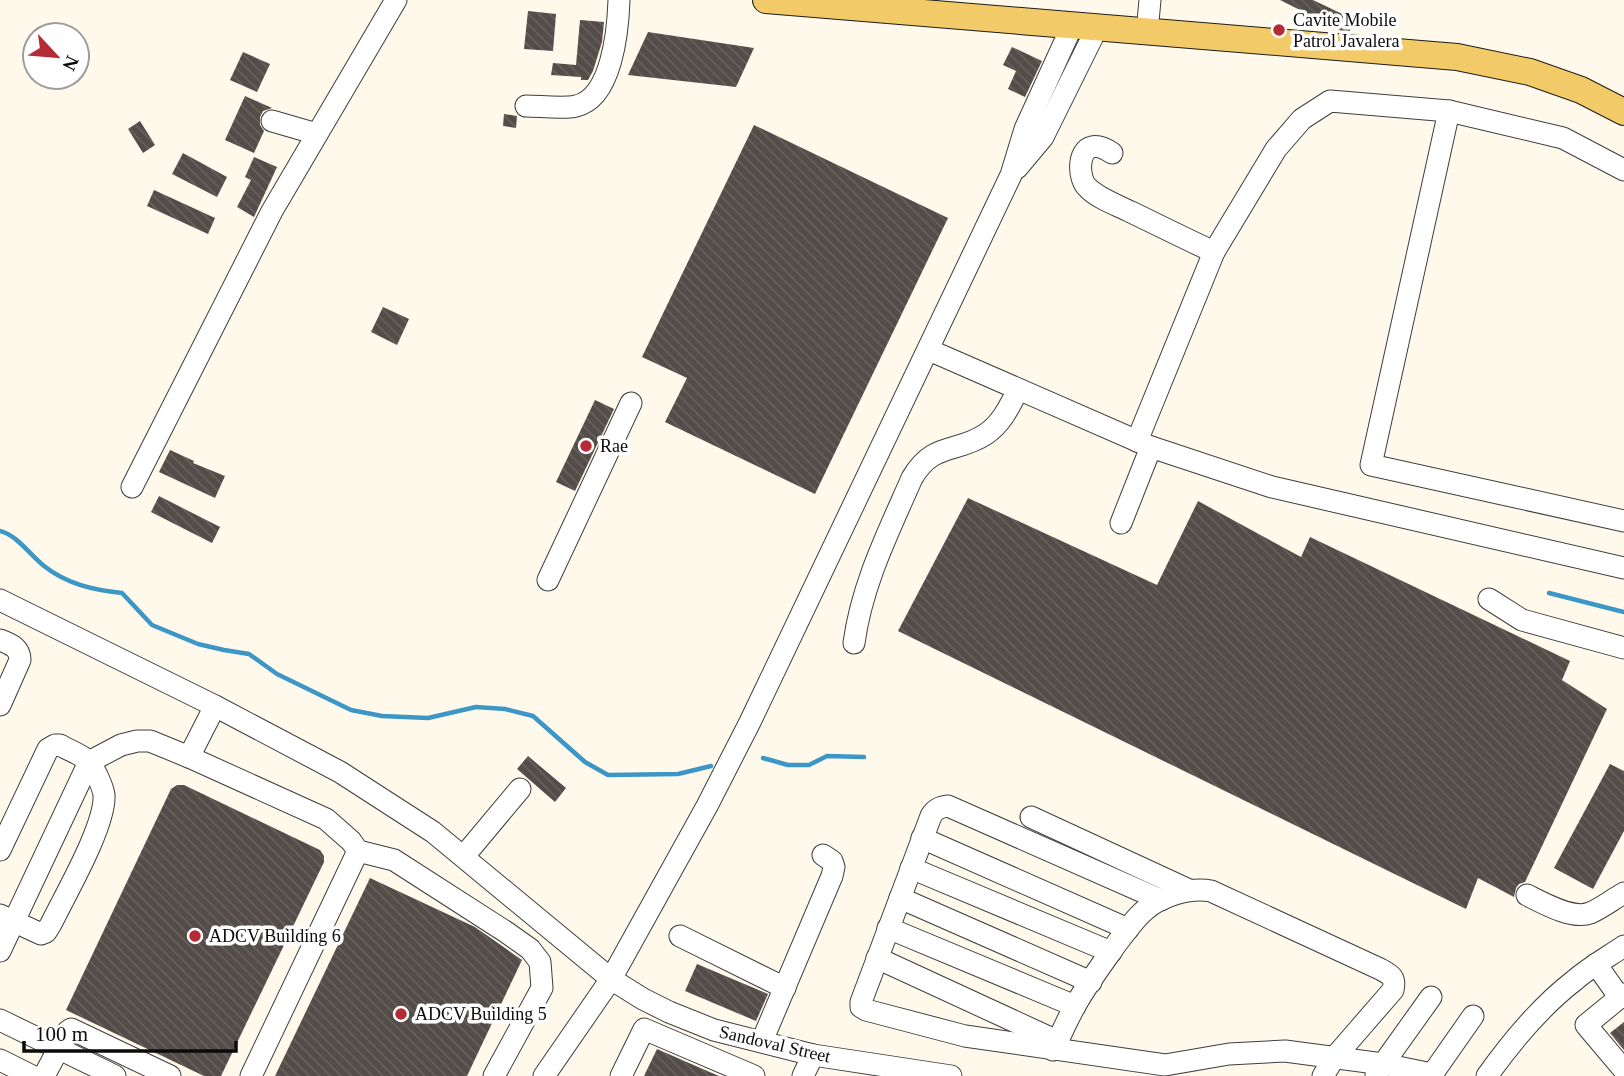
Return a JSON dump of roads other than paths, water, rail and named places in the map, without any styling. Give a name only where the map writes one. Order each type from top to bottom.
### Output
[{"type":"main road","points":[[766,0],[941,7],[1084,27],[1457,57],[1530,72],[1581,90],[1624,112]]},
{"type":"street","points":[[132,487],[272,211],[396,0]]},
{"type":"street","points":[[526,106],[575,107],[586,102],[597,91],[610,62],[618,22],[619,0]]},
{"type":"street","points":[[1147,32],[1150,0]]},
{"type":"street","points":[[544,1076],[611,979],[713,794],[750,722],[1011,175],[1024,129],[1084,27]]},
{"type":"street","points":[[1121,523],[1144,444],[1214,252],[1276,149],[1302,119],[1330,101],[1449,111],[1563,138],[1624,170]]},
{"type":"street","points":[[1449,111],[1371,465],[1624,521]]},
{"type":"street","points":[[272,121],[317,134]]},
{"type":"street","points":[[1112,153],[1094,146],[1085,151],[1080,167],[1086,187],[1214,252]]},
{"type":"street","points":[[929,350],[1144,444],[1272,487],[1624,568]]},
{"type":"street","points":[[854,643],[860,607],[874,565],[918,468],[941,450],[970,443],[987,434],[1004,417],[1018,390]]},
{"type":"street","points":[[548,580],[631,403]]},
{"type":"street","points":[[1489,599],[1522,620],[1624,648]]},
{"type":"street","name":"Sandoval Street","points":[[0,600],[215,706],[340,772],[424,825],[611,979],[643,999],[713,1030],[813,1055],[951,1076]]},
{"type":"street","points":[[0,640],[16,647],[20,654],[20,660],[0,705]]},
{"type":"street","points":[[189,757],[215,706]]},
{"type":"street","points":[[0,951],[7,919],[89,761],[121,745],[150,741],[326,819],[351,841],[358,851],[394,860],[530,949],[540,962],[542,988],[494,1076]]},
{"type":"street","points":[[0,850],[48,749],[60,745],[89,761],[104,797],[100,820],[46,932],[41,934],[7,919]]},
{"type":"street","points":[[464,856],[520,789]]},
{"type":"street","points":[[1161,900],[948,806],[940,807],[930,816],[860,1002],[861,1007],[965,1036],[1055,1045],[1162,1071],[1229,1054],[1286,1051],[1329,1067],[1432,1075],[1473,1016]]},
{"type":"street","points":[[1031,817],[1189,890]]},
{"type":"street","points":[[922,838],[1128,929]]},
{"type":"street","points":[[251,1076],[358,851]]},
{"type":"street","points":[[762,1041],[832,876],[832,861],[823,855]]},
{"type":"street","points":[[911,868],[1111,952]]},
{"type":"street","points":[[1055,1045],[1075,1006],[1111,952],[1146,909],[1161,900],[1200,889],[1211,891],[1392,976],[1395,982],[1393,990],[1329,1067]]},
{"type":"street","points":[[1527,895],[1560,910],[1583,915],[1624,893]]},
{"type":"street","points":[[900,898],[1091,982]]},
{"type":"street","points":[[888,928],[1075,1006]]},
{"type":"street","points":[[680,936],[785,988]]},
{"type":"street","points":[[1488,1076],[1546,1006],[1573,981],[1624,946]]},
{"type":"street","points":[[877,958],[1055,1045]]},
{"type":"street","points":[[1597,964],[1622,996],[1586,1025],[1624,1070]]},
{"type":"street","points":[[1379,1070],[1431,997]]},
{"type":"street","points":[[0,1020],[115,1071],[170,1076]]},
{"type":"street","points":[[621,1076],[645,1029],[754,1076]]},
{"type":"street","points":[[44,1076],[68,1031],[74,1030],[115,1071]]},
{"type":"street","points":[[803,1076],[813,1055]]},
{"type":"street","points":[[0,1060],[32,1076]]},
{"type":"waterway","points":[[0,531],[12,537],[44,566],[71,582],[122,593],[152,625],[198,644],[249,654],[277,674],[351,710],[382,716],[428,718],[476,707],[505,709],[533,716],[585,762],[608,775],[678,774],[711,766]]},
{"type":"waterway","points":[[1549,593],[1624,612]]},
{"type":"waterway","points":[[763,758],[788,765],[809,765],[827,756],[864,757]]},
{"type":"place","name":"Cavite Mobile Patrol Javalera","points":[[1279,30]]},
{"type":"place","name":"Rae","points":[[586,446]]},
{"type":"place","name":"ADCV Building 6","points":[[195,936]]},
{"type":"place","name":"ADCV Building 5","points":[[401,1014]]}]
